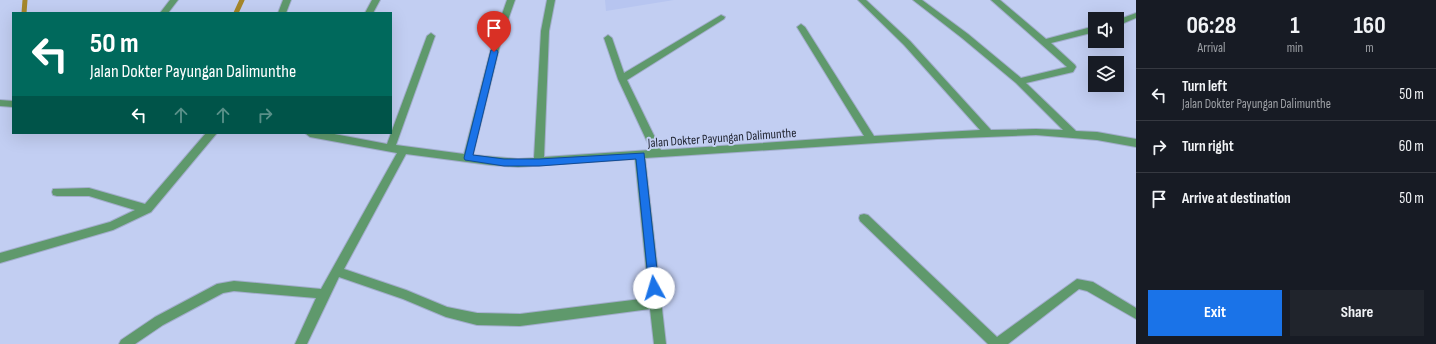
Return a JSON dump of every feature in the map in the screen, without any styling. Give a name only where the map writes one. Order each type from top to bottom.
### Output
[{"type":"street","points":[[165,12],[174,0]]},
{"type":"street","points":[[282,12],[287,0]]},
{"type":"street","points":[[369,12],[376,0]]},
{"type":"street","points":[[468,158],[498,37],[511,0]]},
{"type":"street","points":[[539,162],[545,31],[551,0]]},
{"type":"street","points":[[862,0],[908,43],[988,133]]},
{"type":"street","points":[[917,0],[965,36],[1019,80],[1073,134]]},
{"type":"street","points":[[995,0],[1070,63],[1072,68],[1070,70],[1019,80]]},
{"type":"street","points":[[1124,20],[1136,15]]},
{"type":"street","points":[[622,79],[721,17]]},
{"type":"street","points":[[801,27],[871,140]]},
{"type":"street","points":[[1045,42],[1088,31]]},
{"type":"street","points":[[390,148],[431,36]]},
{"type":"street","points":[[608,38],[622,79],[658,154]]},
{"type":"street","points":[[0,104],[12,104]]},
{"type":"street","name":"Jalan Dokter Payungan Dalimunthe","points":[[315,134],[403,150],[504,162],[539,162],[988,133],[1036,132],[1073,134],[1136,143]]},
{"type":"street","points":[[0,258],[113,226],[147,209],[211,134]]},
{"type":"street","points":[[301,344],[336,271],[403,150]]},
{"type":"street","points":[[640,155],[660,344]]},
{"type":"street","points":[[57,192],[89,192],[147,209]]},
{"type":"street","points":[[864,218],[997,344],[1077,284],[1089,286],[1136,314]]},
{"type":"street","points":[[336,271],[406,295],[446,312],[477,319],[520,320],[655,303]]},
{"type":"street","points":[[125,344],[159,321],[227,286],[324,294]]},
{"type":"shaded area","points":[[605,0],[674,0],[606,11]]},
{"type":"waterway","points":[[24,12],[25,0]]},
{"type":"waterway","points":[[236,12],[242,0]]},
{"type":"route","points":[[494,52],[468,158],[504,162],[539,162],[640,155],[654,288]]}]
